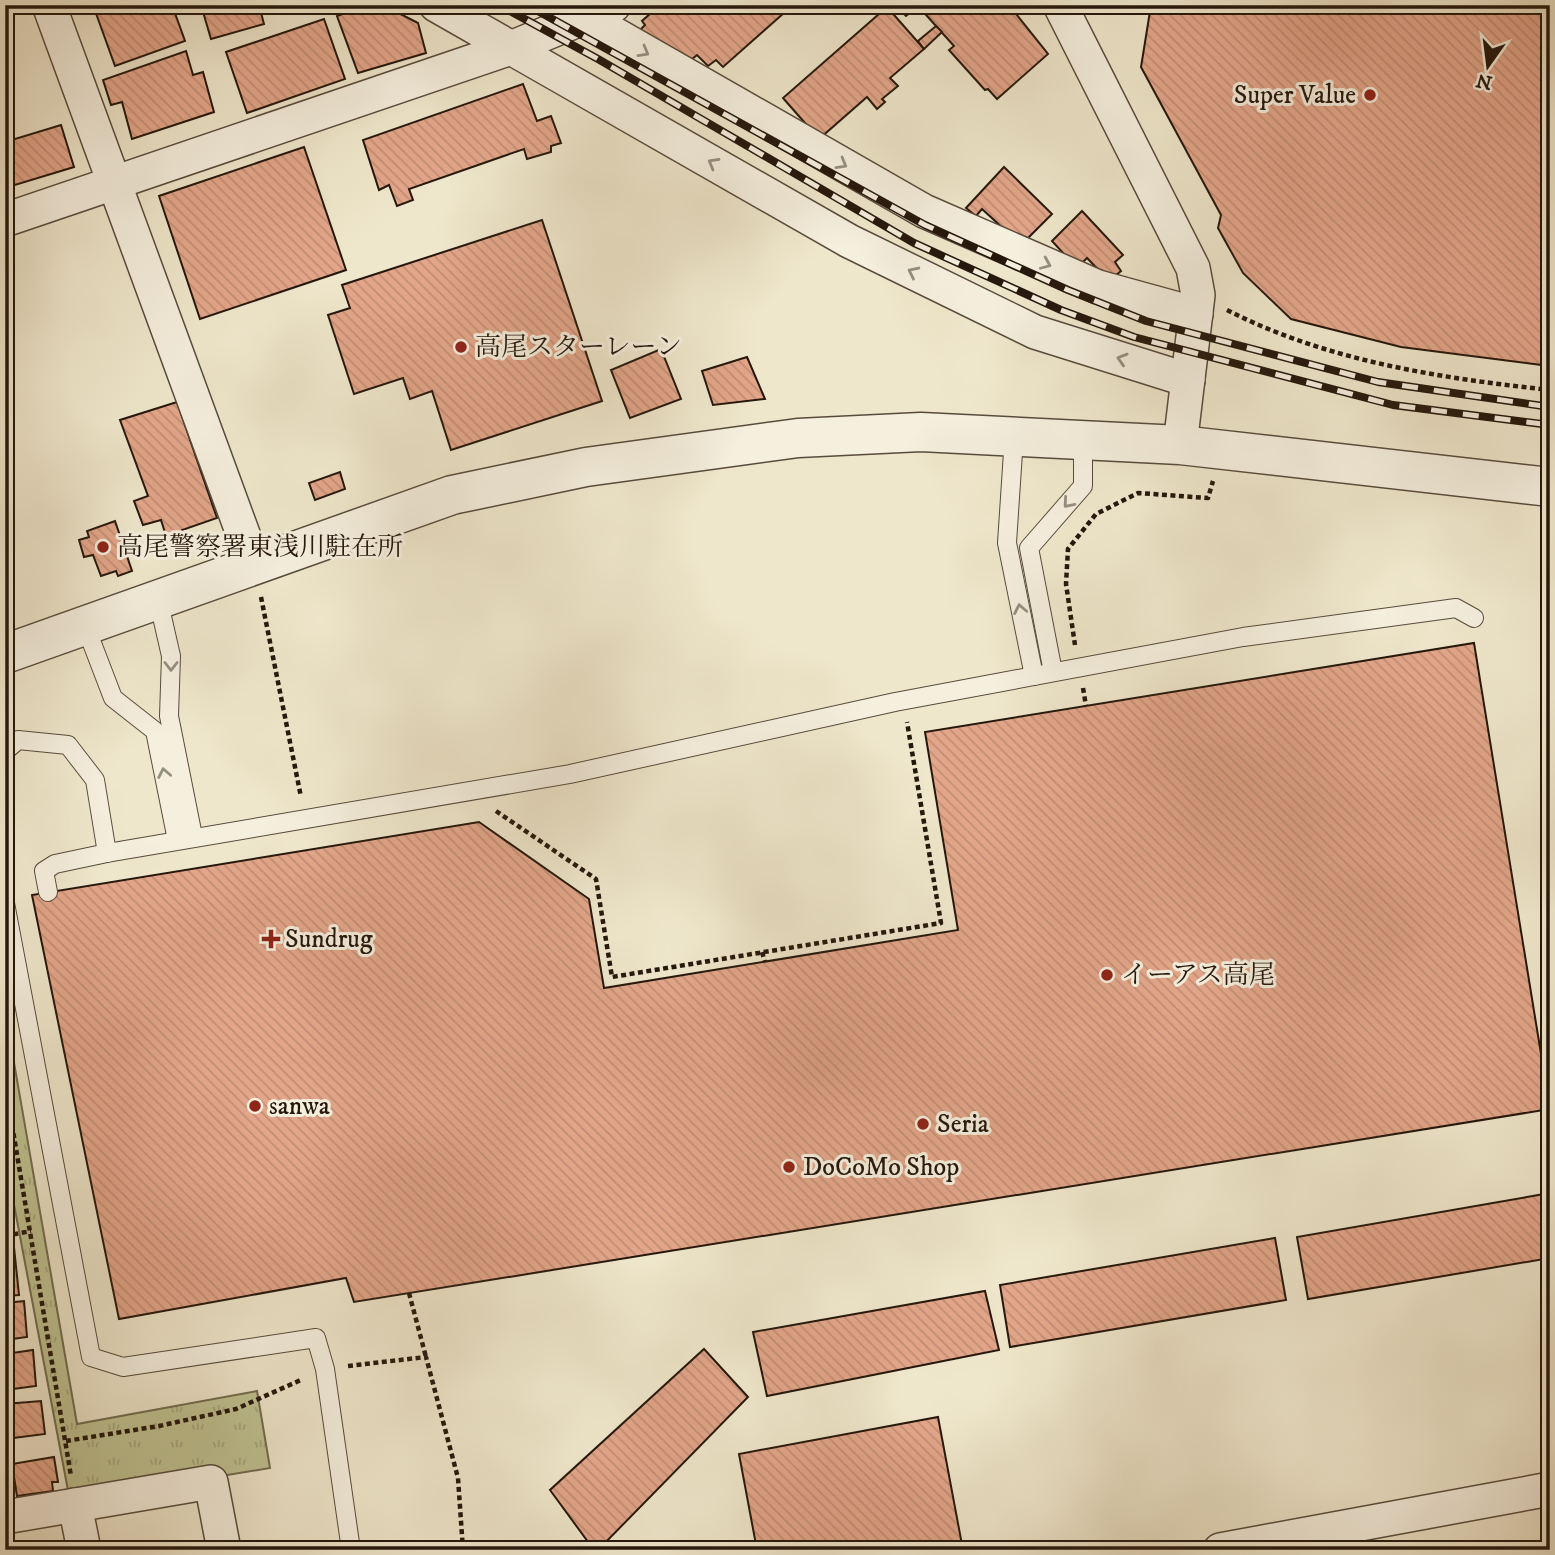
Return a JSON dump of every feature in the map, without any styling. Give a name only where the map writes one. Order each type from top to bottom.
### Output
[{"type":"street","points":[[49,5],[257,577]]},
{"type":"street","points":[[436,5],[862,247],[1035,332],[1188,380]]},
{"type":"street","points":[[1060,5],[1193,268],[1197,305],[1180,445]]},
{"type":"street","points":[[5,220],[511,48],[588,9],[924,211],[1098,286],[1197,305]]},
{"type":"street","points":[[5,654],[158,599],[257,577],[452,495],[586,467],[798,438],[920,432],[1180,445],[1550,487]]},
{"type":"street","points":[[5,1517],[211,1482],[223,1550]]},
{"type":"street","points":[[1220,1550],[1550,1489]]},
{"type":"street","points":[[75,1505],[84,1550]]},
{"type":"lane","points":[[1014,437],[1007,543],[1034,676]]},
{"type":"lane","points":[[1053,673],[1030,548],[1083,486],[1083,440]]},
{"type":"lane","points":[[158,599],[171,656],[169,716],[185,838]]},
{"type":"lane","points":[[48,892],[44,871],[55,864],[185,838],[570,774],[895,702],[1243,637],[1456,608],[1474,618]]},
{"type":"lane","points":[[85,625],[113,698],[155,731],[185,838]]},
{"type":"lane","points":[[5,751],[18,740],[68,744],[95,780],[107,853]]},
{"type":"lane","points":[[5,903],[91,1357],[123,1367],[316,1338],[325,1369],[351,1550]]},
{"type":"path","points":[[1197,305],[1272,333],[1361,360],[1476,382],[1550,390]]},
{"type":"path","points":[[1086,706],[1066,584],[1069,550],[1097,514],[1138,493],[1208,498],[1215,477]]},
{"type":"path","points":[[257,577],[305,818]]},
{"type":"path","points":[[1070,694],[1097,689]]},
{"type":"path","points":[[484,813],[497,810],[596,879],[612,977],[941,923],[907,721],[920,718]]},
{"type":"path","points":[[762,952],[765,962]]},
{"type":"path","points":[[5,1083],[75,1505]]},
{"type":"path","points":[[5,1236],[31,1231]]},
{"type":"path","points":[[409,1293],[426,1357]]},
{"type":"green space","points":[[5,1011],[77,1424],[257,1391],[270,1468],[70,1501],[5,1157]]},
{"type":"building","points":[[93,5],[172,5],[185,41],[115,66]]},
{"type":"building","points":[[201,5],[259,5],[264,24],[211,39]]},
{"type":"building","points":[[367,5],[383,5],[418,23],[426,53],[358,73],[337,16]]},
{"type":"building","points":[[660,5],[669,9],[674,5],[793,5],[723,67],[716,60],[708,66],[697,55],[686,64],[639,31],[645,25],[642,21]]},
{"type":"building","points":[[900,5],[1009,5],[1048,54],[997,99],[988,89],[985,90],[949,50],[954,46],[918,6],[906,16],[898,8]]},
{"type":"building","points":[[1151,5],[1550,5],[1550,366],[1401,347],[1291,319],[1243,273],[1218,228],[1221,215],[1141,67]]},
{"type":"building","points":[[887,7],[924,49],[890,78],[898,86],[882,99],[885,102],[877,109],[867,97],[819,139],[783,98]]},
{"type":"building","points":[[324,19],[345,79],[247,113],[226,52]]},
{"type":"building","points":[[936,26],[942,32],[924,49],[918,41]]},
{"type":"building","points":[[186,51],[193,75],[203,72],[214,112],[132,139],[122,102],[111,105],[103,80]]},
{"type":"building","points":[[523,84],[537,121],[551,116],[561,143],[551,146],[551,152],[527,159],[524,149],[409,189],[413,200],[397,206],[389,185],[379,190],[363,140]]},
{"type":"building","points":[[61,125],[74,167],[5,188],[5,142]]},
{"type":"building","points":[[304,147],[346,270],[200,319],[159,196]]},
{"type":"building","points":[[1004,167],[1052,214],[1021,245],[982,209],[976,216],[966,208]]},
{"type":"building","points":[[1082,211],[1123,255],[1115,262],[1121,271],[1109,281],[1087,258],[1077,268],[1052,241]]},
{"type":"building","name":"高尾スターレーン","points":[[542,220],[602,401],[451,450],[432,391],[410,399],[403,378],[354,394],[328,315],[350,308],[342,285]]},
{"type":"building","points":[[661,349],[681,399],[630,418],[611,370]]},
{"type":"building","points":[[747,357],[765,399],[713,405],[702,371]]},
{"type":"building","points":[[177,402],[217,518],[182,530],[184,536],[168,542],[161,520],[143,525],[134,501],[148,496],[120,420]]},
{"type":"building","points":[[340,472],[345,489],[315,500],[309,483]]},
{"type":"building","name":"高尾警察署東浅川駐在所","points":[[115,521],[132,571],[118,576],[116,571],[101,576],[93,555],[84,557],[79,540],[89,537],[87,531]]},
{"type":"building","name":"イーアス高尾","points":[[1474,643],[1550,1109],[354,1302],[346,1278],[119,1319],[32,895],[479,822],[589,899],[604,988],[958,930],[925,732]]},
{"type":"building","points":[[1550,1193],[1550,1258],[1308,1299],[1297,1237]]},
{"type":"building","points":[[1275,1238],[1286,1300],[1010,1347],[1000,1285]]},
{"type":"building","points":[[14,1247],[19,1295],[5,1296],[5,1248]]},
{"type":"building","points":[[985,1291],[999,1350],[767,1396],[753,1332]]},
{"type":"building","points":[[24,1301],[27,1337],[5,1340],[5,1303]]},
{"type":"building","points":[[704,1349],[748,1397],[598,1550],[594,1550],[550,1490]]},
{"type":"building","points":[[33,1350],[36,1386],[5,1390],[5,1354]]},
{"type":"building","points":[[41,1401],[45,1434],[5,1439],[5,1404]]},
{"type":"building","points":[[938,1417],[963,1550],[757,1550],[739,1454]]},
{"type":"building","points":[[54,1457],[58,1482],[52,1482],[53,1491],[17,1496],[12,1464]]},
{"type":"railway","points":[[499,5],[598,59],[914,243],[1061,310],[1134,337],[1393,405],[1550,425]]},
{"type":"railway","points":[[527,5],[925,225],[1068,290],[1146,321],[1378,382],[1550,407]]},
{"type":"place","name":"Super Value","points":[[1370,95]]},
{"type":"place","name":"高尾スターレーン","points":[[461,347]]},
{"type":"place","name":"高尾警察署東浅川駐在所","points":[[103,547]]},
{"type":"place","name":"Sundrug","points":[[271,939]]},
{"type":"place","name":"イーアス高尾","points":[[1107,975]]},
{"type":"place","name":"sanwa","points":[[255,1106]]},
{"type":"place","name":"Seria","points":[[923,1124]]},
{"type":"place","name":"DoCoMo Shop","points":[[789,1167]]}]
